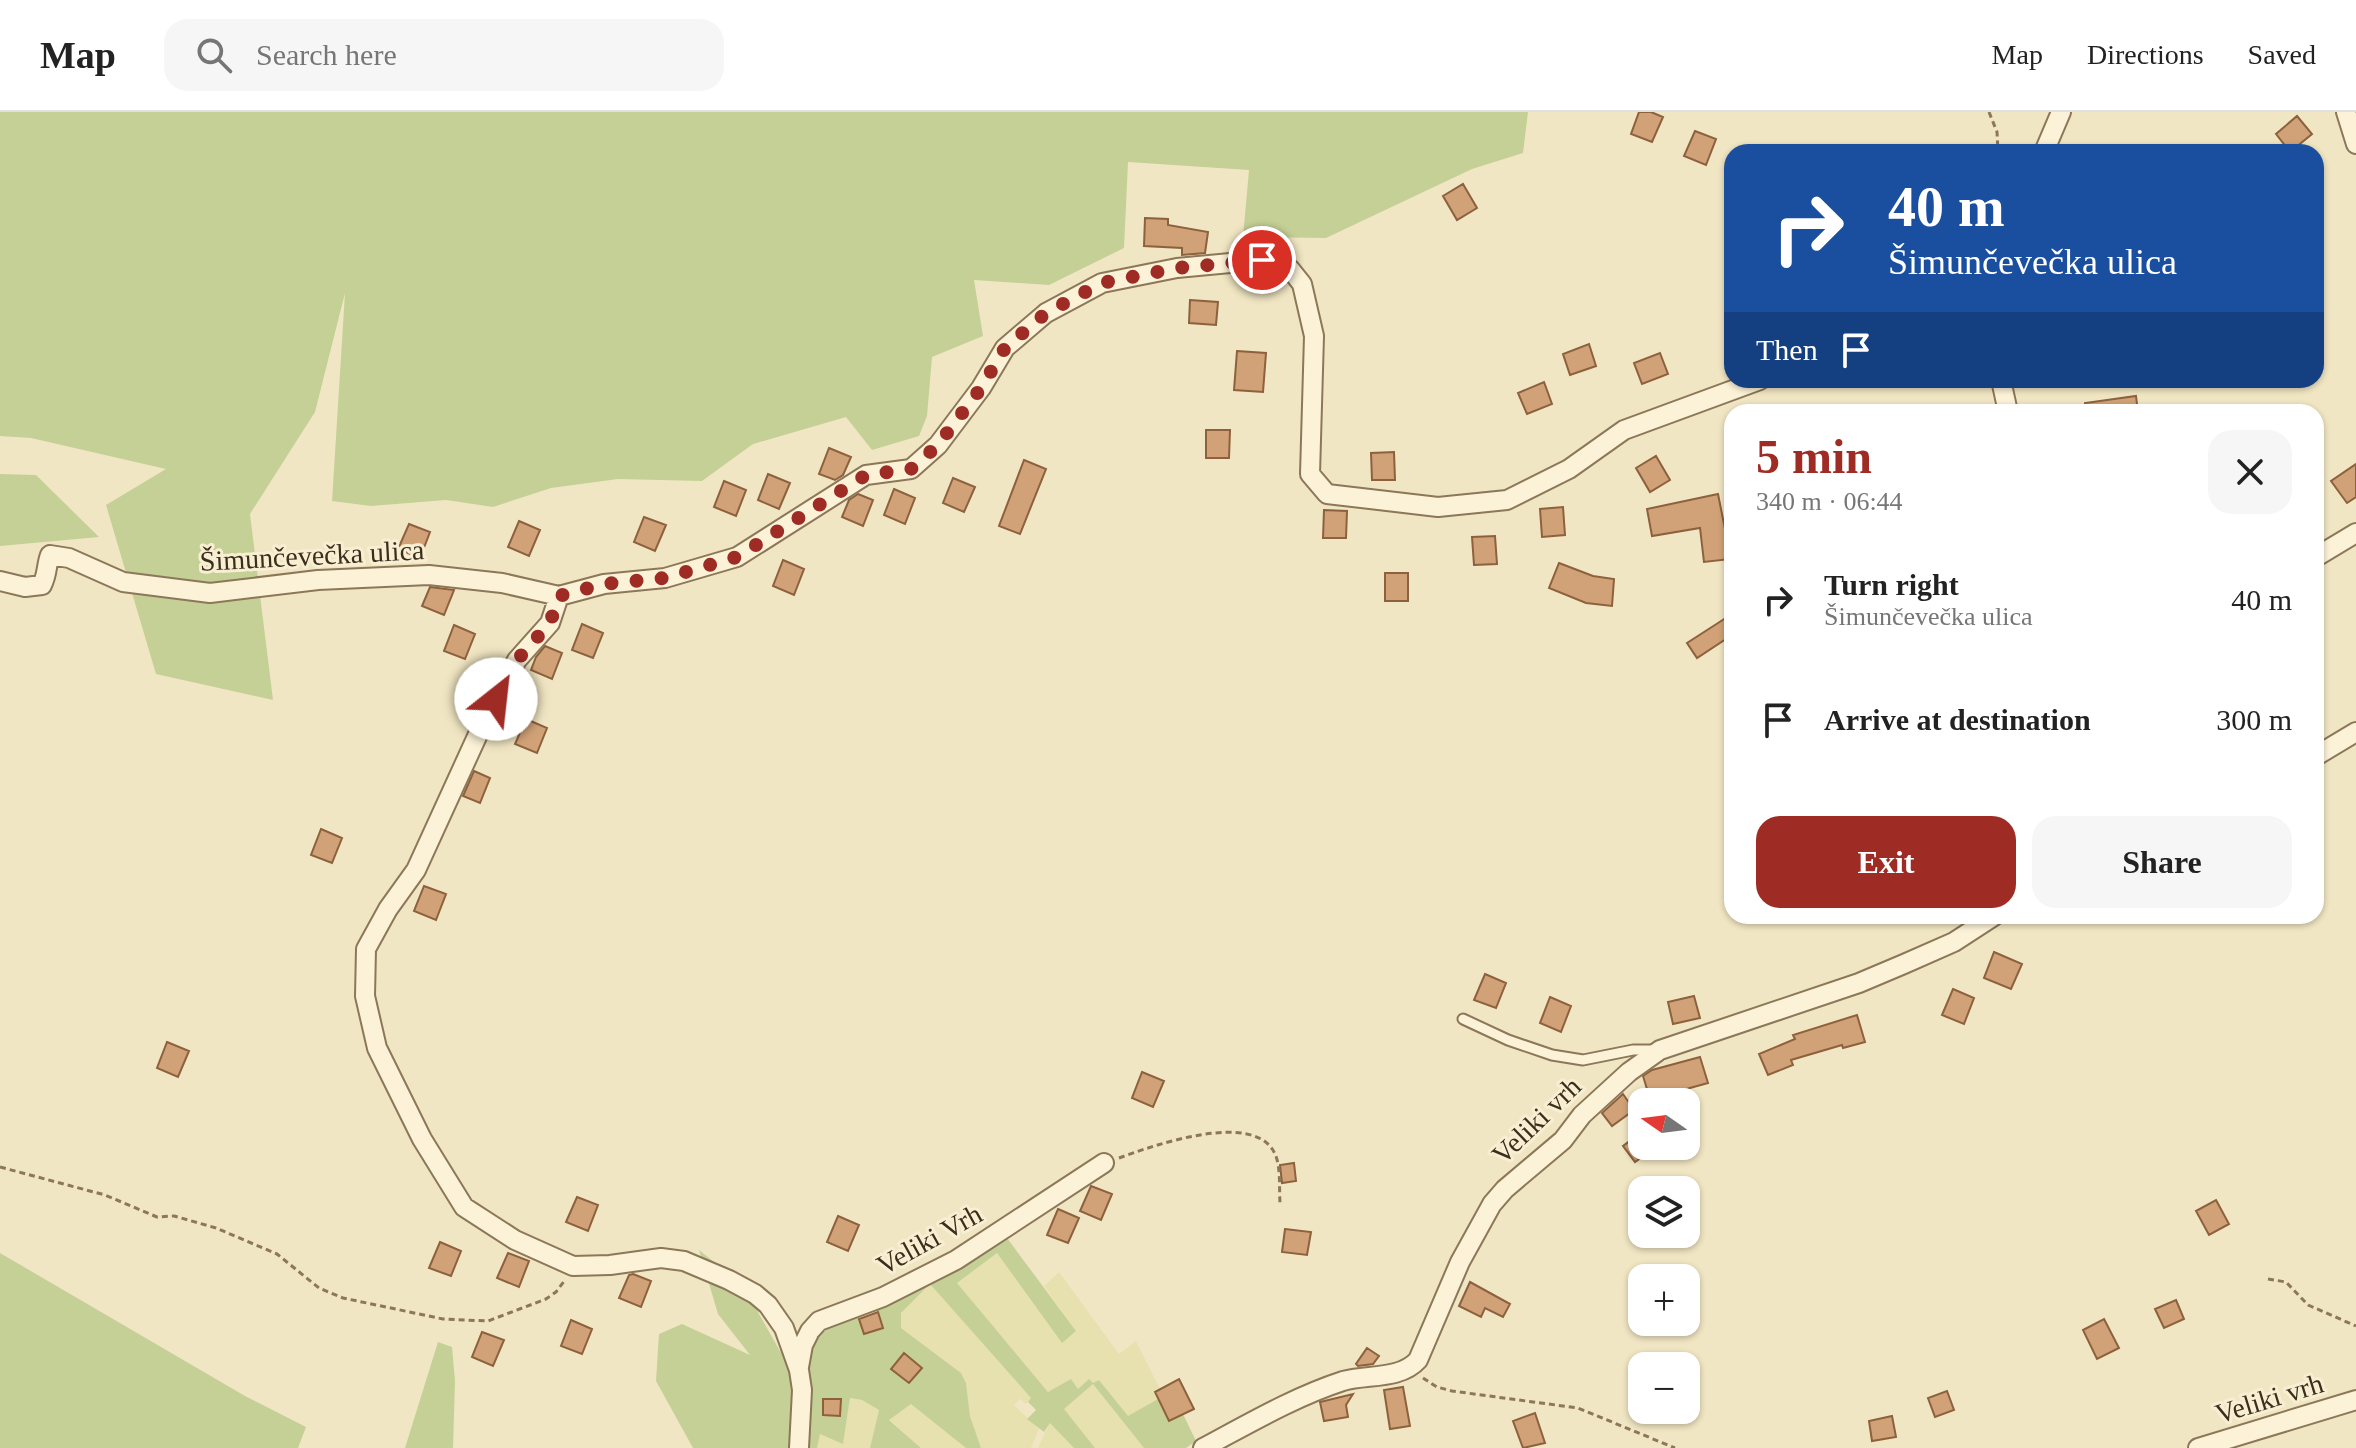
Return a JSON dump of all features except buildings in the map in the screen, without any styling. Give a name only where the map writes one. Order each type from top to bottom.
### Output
[{"type":"street","points":[[2047,144],[2061,112]]},
{"type":"street","points":[[2346,112],[2356,144]]},
{"type":"street","name":"Šimunčevečka ulica","points":[[0,581],[25,587],[42,585],[48,572],[50,555],[69,558],[123,582],[210,593],[318,580],[429,575],[502,583],[559,596],[604,584],[665,578],[737,557],[866,475],[911,469],[938,445],[981,388],[1005,348],[1046,313],[1102,283],[1177,268],[1262,260],[1290,269],[1302,284],[1314,336],[1310,474],[1327,494],[1438,507],[1507,500],[1569,469],[1624,430],[1738,388]]},
{"type":"street","points":[[2324,552],[2356,533]]},
{"type":"street","points":[[559,596],[550,623],[517,660],[485,719],[416,870],[388,909],[366,949],[365,996],[377,1048],[422,1139],[464,1207],[515,1240],[573,1266],[661,1258],[684,1261],[710,1270],[755,1294],[768,1305],[784,1328],[799,1370],[802,1390],[799,1448]]},
{"type":"street","points":[[2324,751],[2356,732]]},
{"type":"street","name":"Veliki vrh","points":[[1411,1367],[1418,1360],[1460,1262],[1492,1204],[1505,1189],[1563,1140],[1596,1101],[1629,1072],[1660,1050],[1859,983],[1954,942],[1982,924]]},
{"type":"street","name":"Veliki Vrh","points":[[799,1370],[803,1345],[819,1321],[883,1297],[956,1260],[1104,1163]]},
{"type":"street","points":[[1203,1448],[1287,1404],[1345,1381],[1411,1367]]},
{"type":"street","name":"Veliki vrh","points":[[2198,1448],[2356,1400]]},
{"type":"lane","points":[[1463,1019],[1552,1055],[1583,1060],[1633,1050],[1660,1050]]},
{"type":"path","points":[[1989,112],[1997,132],[1998,144]]},
{"type":"path","points":[[1104,1163],[1169,1140],[1203,1133],[1249,1135],[1268,1144],[1276,1155],[1280,1203]]},
{"type":"path","points":[[0,1167],[105,1195],[157,1217],[174,1216],[216,1228],[277,1254],[319,1288],[343,1298],[443,1319],[488,1321],[546,1299],[556,1292],[573,1266]]},
{"type":"path","points":[[2268,1279],[2286,1282],[2308,1305],[2356,1326]]},
{"type":"path","points":[[1411,1367],[1425,1380],[1452,1391],[1578,1408],[1675,1448]]},
{"type":"shaded area","points":[[997,1253],[1076,1331],[1044,1286],[1059,1272],[1119,1354],[1136,1341],[1160,1389],[1155,1392],[1158,1399],[1128,1417],[1099,1380],[1093,1384],[1144,1448],[1095,1448],[1063,1409],[1081,1394],[1090,1379],[1078,1389],[1048,1392],[956,1282]]},
{"type":"shaded area","points":[[930,1284],[1031,1398],[1026,1404],[1020,1399],[1014,1405],[1039,1429],[1031,1448],[981,1448],[961,1373],[901,1328],[901,1313]]},
{"type":"shaded area","points":[[850,1398],[862,1400],[879,1410],[870,1448],[817,1448],[819,1433],[843,1443]]},
{"type":"shaded area","points":[[911,1404],[966,1448],[921,1448],[889,1419]]},
{"type":"shaded area","points":[[1050,1422],[1063,1434],[1074,1448],[1038,1448]]},
{"type":"green space","points":[[0,112],[1528,112],[1523,153],[1472,169],[1326,238],[1243,237],[1249,170],[1128,162],[1124,248],[1049,285],[974,280],[983,336],[932,357],[927,416],[919,436],[872,450],[846,417],[753,444],[702,481],[618,479],[551,488],[493,507],[446,500],[371,506],[332,501],[345,293],[315,412],[250,514],[273,700],[156,674],[106,505],[166,469],[31,438],[0,436]]},
{"type":"green space","points":[[0,474],[36,475],[99,537],[0,546]]},
{"type":"green space","points":[[1007,1238],[1076,1331],[1062,1343],[997,1253],[957,1283],[1048,1392],[1071,1379],[1078,1389],[1089,1379],[1093,1383],[1099,1380],[1128,1416],[1158,1399],[1169,1421],[1183,1414],[1196,1441],[1186,1448],[1144,1448],[1093,1384],[1064,1409],[1095,1448],[1074,1448],[1050,1423],[1044,1432],[1027,1419],[1036,1410],[1028,1402],[1031,1398],[930,1284],[901,1313],[901,1328],[961,1373],[981,1448],[966,1448],[911,1404],[889,1420],[921,1448],[870,1448],[879,1410],[862,1400],[850,1398],[843,1444],[820,1434],[817,1448],[803,1448],[802,1398],[806,1363],[821,1334],[834,1324],[859,1317],[865,1334],[883,1328],[877,1310],[879,1306]]},
{"type":"green space","points":[[699,1250],[742,1284],[789,1367],[793,1416],[788,1448],[693,1448],[656,1381],[659,1334],[682,1324],[750,1355],[718,1314]]},
{"type":"green space","points":[[0,1253],[245,1396],[306,1427],[298,1448],[0,1448]]},
{"type":"green space","points":[[438,1342],[452,1347],[455,1381],[453,1448],[405,1448]]},
{"type":"route","points":[[496,699],[517,660],[550,623],[559,596],[604,584],[665,578],[737,557],[866,475],[911,469],[938,445],[981,388],[1005,348],[1046,313],[1102,283],[1177,268],[1262,260]]}]
